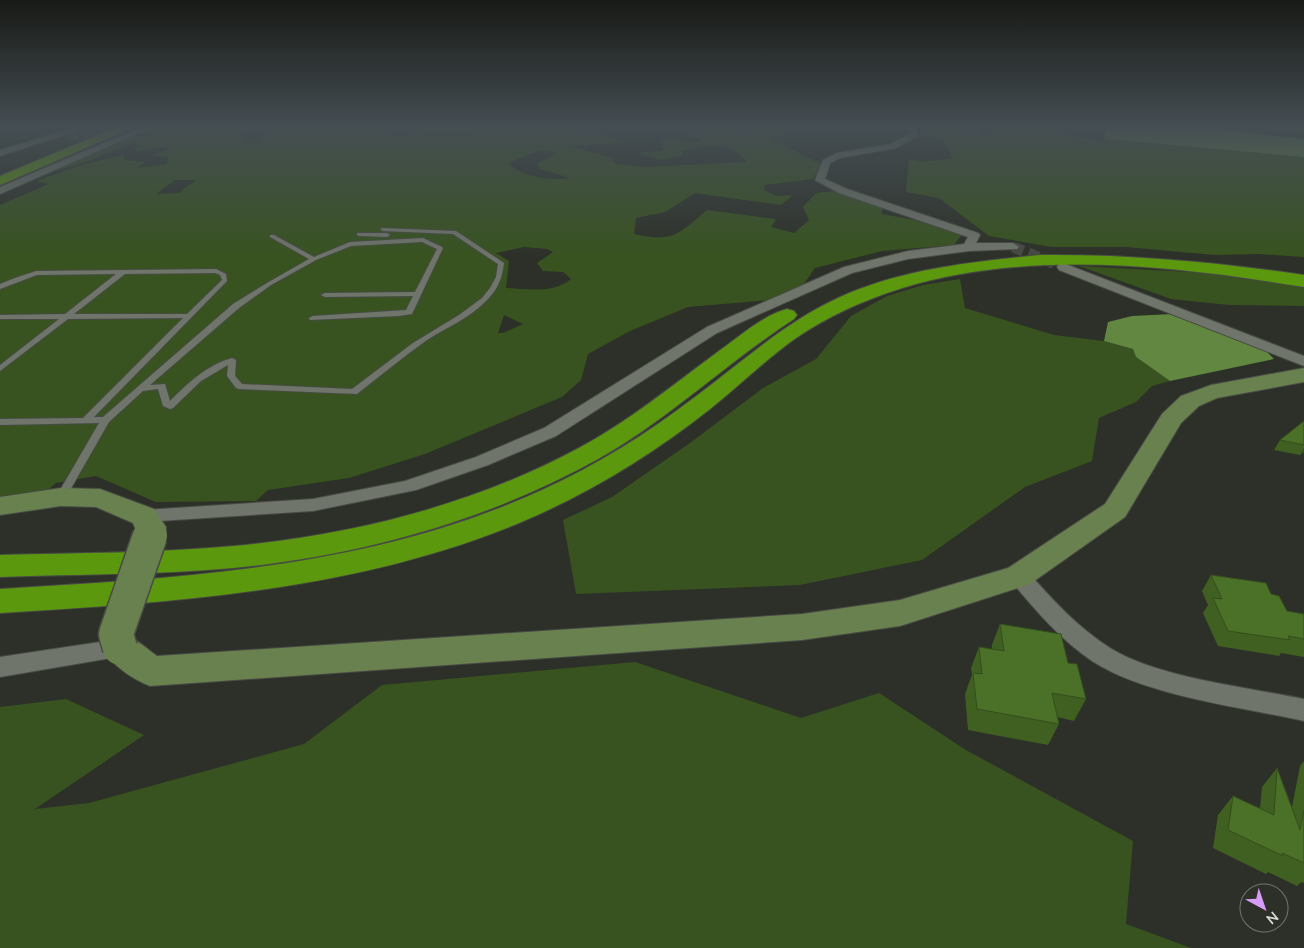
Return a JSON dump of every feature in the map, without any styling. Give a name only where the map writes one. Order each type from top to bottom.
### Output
[{"type":"highway","points":[[0,182],[29,170]]},
{"type":"highway","points":[[0,579],[100,573],[274,552],[356,537],[423,520],[488,499],[541,478],[589,453],[632,427],[777,321],[835,291],[892,272],[986,256],[1088,253],[1178,257],[1304,275]]},
{"type":"highway","points":[[0,602],[184,588],[262,579],[360,562],[434,542],[504,518],[559,494],[612,467],[696,409],[791,332],[821,314],[852,299],[907,280],[990,266],[1078,261],[1185,265],[1304,282]]},
{"type":"highway","points":[[0,566],[190,560],[274,552]]},
{"type":"street","points":[[0,191],[43,170]]},
{"type":"street","points":[[0,506],[61,497],[100,498],[148,524],[314,505],[409,486],[482,461],[550,432],[712,330],[762,306],[848,270],[972,241],[843,191],[820,180],[823,170]]},
{"type":"street","points":[[1063,267],[1304,361]]},
{"type":"street","points":[[148,524],[116,634],[120,648],[150,671],[802,627],[900,613],[1019,576],[1115,510],[1171,419],[1190,401],[1211,392],[1304,375]]},
{"type":"street","points":[[1019,576],[1058,622],[1102,655],[1155,679],[1304,710]]},
{"type":"street","points":[[0,668],[120,648]]},
{"type":"lane","points":[[141,389],[162,386],[166,404],[170,406],[193,381],[218,364],[232,360],[232,376],[239,386],[354,392],[426,338],[464,316],[483,300],[501,275],[501,263],[454,232],[383,229]]},
{"type":"lane","points":[[359,234],[412,236],[410,240]]},
{"type":"lane","points":[[272,236],[314,259]]},
{"type":"lane","points":[[61,497],[105,420],[236,306],[269,284],[314,259],[350,244],[423,240],[440,248],[409,312],[313,318]]},
{"type":"lane","points":[[0,287],[17,278],[36,273],[216,271],[223,274],[225,280],[85,421]]},
{"type":"lane","points":[[0,369],[123,272]]},
{"type":"lane","points":[[325,295],[418,294]]},
{"type":"lane","points":[[0,317],[189,316]]},
{"type":"lane","points":[[0,422],[105,420]]},
{"type":"shaded area","points":[[49,170],[57,170],[28,179]]},
{"type":"shaded area","points":[[66,170],[518,170],[537,177],[555,179],[570,178],[544,170],[818,170],[813,179],[764,185],[764,190],[777,196],[793,195],[781,205],[695,193],[665,212],[636,218],[634,234],[647,237],[666,237],[682,231],[707,210],[776,219],[771,227],[794,233],[809,220],[803,207],[816,193],[835,191],[882,208],[882,214],[915,220],[962,234],[954,245],[882,251],[815,268],[803,285],[771,300],[688,307],[630,331],[588,354],[581,380],[562,397],[425,454],[349,478],[268,490],[256,501],[156,502],[96,476],[56,483],[45,492],[0,500],[0,205],[49,184],[37,181]],"holes":[[[175,180],[196,180],[178,193],[156,194]],[[524,247],[547,249],[553,252],[537,263],[543,271],[563,272],[571,279],[564,284],[548,289],[506,288],[509,261],[496,253]],[[504,315],[523,324],[503,333],[498,333]]]},
{"type":"shaded area","points":[[908,170],[1304,170],[1304,257],[1258,254],[1215,255],[1126,247],[1052,247],[989,236],[939,198],[906,192]]},
{"type":"shaded area","points":[[1079,266],[1208,273],[1292,285],[1304,288],[1304,306],[1229,305],[1171,299]]},
{"type":"shaded area","points":[[960,279],[965,308],[1054,335],[1104,341],[1133,349],[1136,357],[1170,381],[1152,386],[1136,402],[1099,418],[1092,461],[1025,487],[922,560],[800,585],[576,594],[563,520],[612,497],[690,443],[763,388],[816,359],[851,316],[887,296],[923,285]]},
{"type":"shaded area","points":[[1173,314],[1264,349],[1274,359],[1170,381],[1136,357],[1133,349],[1104,341],[1108,322],[1132,316]]},
{"type":"shaded area","points":[[635,662],[801,718],[879,693],[966,750],[1133,841],[1126,924],[1191,948],[0,948],[0,707],[66,699],[144,735],[35,809],[89,803],[304,744],[382,685]]},
{"type":"building","points":[[1304,421],[1304,445],[1280,440]]},
{"type":"building","points":[[1211,575],[1266,583],[1271,594],[1279,596],[1287,611],[1304,614],[1304,639],[1288,636],[1290,640],[1228,631],[1213,598],[1222,599]]},
{"type":"building","points":[[1000,624],[1061,634],[1068,663],[1077,664],[1086,699],[1052,693],[1059,724],[977,709],[973,673],[982,674],[979,647],[1004,651]]},
{"type":"building","points":[[1277,768],[1300,830],[1304,810],[1304,863],[1282,853],[1283,856],[1228,830],[1233,796],[1274,815]]},
{"type":"tunnel","points":[[1013,247],[1058,265]]}]
